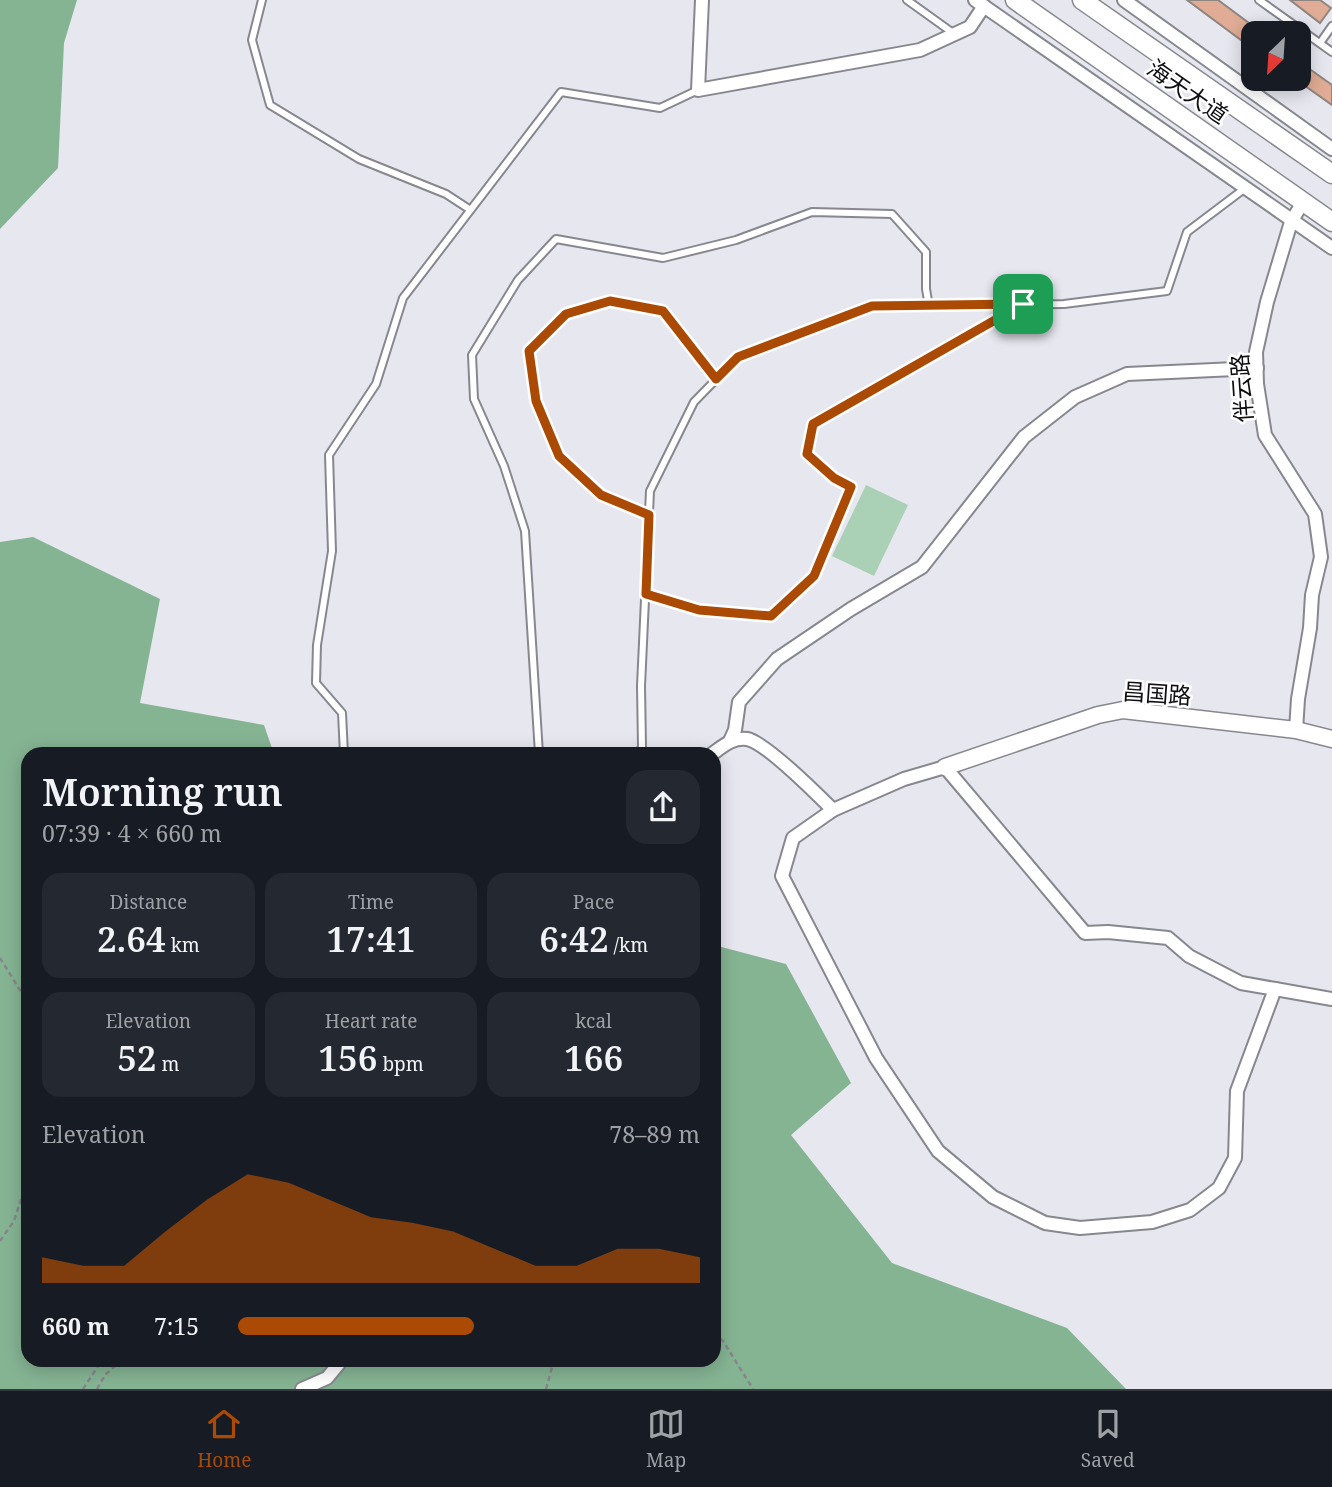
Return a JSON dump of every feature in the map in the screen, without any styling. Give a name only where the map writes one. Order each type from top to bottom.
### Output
[{"type":"main road","name":"海天大道","points":[[1016,0],[1332,222]]},
{"type":"main road","name":"海天大道","points":[[1082,0],[1332,174]]},
{"type":"main road","name":"昌国路","points":[[945,767],[1098,715],[1123,710],[1296,730],[1332,739]]},
{"type":"street","points":[[702,0],[698,90],[920,50],[970,27],[980,3],[1332,248]]},
{"type":"street","points":[[1124,0],[1332,149]]},
{"type":"street","name":"伴云路","points":[[1296,730],[1312,595],[1321,557],[1315,514],[1265,435],[1256,352],[1267,302],[1291,222],[1303,202]]},
{"type":"street","points":[[730,741],[739,702],[777,659],[922,567],[1024,437],[1075,397],[1127,374],[1257,368]]},
{"type":"street","points":[[721,748],[730,741],[748,739],[767,751],[833,810]]},
{"type":"street","points":[[1275,989],[1237,1091],[1235,1158],[1219,1188],[1191,1210],[1152,1222],[1080,1228],[1045,1223],[993,1198],[938,1151],[876,1059],[782,876],[793,838],[833,810],[904,779],[945,767],[1085,933],[1108,932],[1168,939],[1189,956],[1241,984],[1275,989],[1332,999]]},
{"type":"street","points":[[302,1389],[327,1378],[336,1367]]},
{"type":"lane","points":[[262,0],[252,40],[270,105],[359,159],[446,194],[469,209]]},
{"type":"lane","points":[[906,0],[954,34]]},
{"type":"lane","points":[[1259,0],[1332,52]]},
{"type":"lane","points":[[1320,43],[1332,26]]},
{"type":"lane","points":[[344,747],[342,713],[316,683],[317,645],[332,551],[330,455],[376,384],[403,298],[561,92],[660,108],[698,90]]},
{"type":"lane","points":[[642,747],[641,686],[650,491],[694,402],[738,357],[872,306],[1064,304],[1167,290],[1187,232],[1244,189]]},
{"type":"lane","points":[[539,747],[525,531],[504,466],[474,399],[472,355],[518,280],[556,239],[663,258],[736,240],[812,212],[892,214],[926,252],[929,306]]},
{"type":"lane","points":[[649,515],[601,495],[559,456],[536,401],[529,351],[566,314],[610,301],[663,311],[716,379]]},
{"type":"lane","points":[[646,594],[699,610],[771,616],[814,576],[851,487],[834,478],[807,454],[813,424],[1023,304]]},
{"type":"path","points":[[0,958],[21,992]]},
{"type":"path","points":[[0,1241],[14,1221],[21,1200]]},
{"type":"path","points":[[721,1339],[752,1389]]},
{"type":"path","points":[[83,1389],[97,1367]]},
{"type":"path","points":[[97,1389],[105,1375],[114,1367]]},
{"type":"path","points":[[546,1389],[552,1367]]},
{"type":"green space","points":[[0,0],[77,0],[64,43],[58,168],[0,229]]},
{"type":"green space","points":[[866,485],[908,505],[874,576],[832,556]]},
{"type":"green space","points":[[33,537],[160,599],[140,703],[264,725],[272,747],[21,747],[21,1367],[721,1367],[721,947],[786,964],[851,1083],[791,1135],[892,1263],[1067,1328],[1126,1389],[0,1389],[0,542]]},
{"type":"building","points":[[1187,0],[1218,0],[1246,21],[1241,21],[1241,40]]},
{"type":"building","points":[[1290,0],[1320,0],[1331,8],[1320,23]]},
{"type":"building","points":[[1311,70],[1332,85],[1332,105],[1311,90]]},
{"type":"route","points":[[610,301],[663,311],[716,379],[738,357],[872,306],[1023,304],[813,424],[807,454],[834,478],[851,487],[814,576],[771,616],[699,610],[646,594],[649,515],[601,495],[559,456],[536,401],[529,351],[566,314],[610,301]]}]
